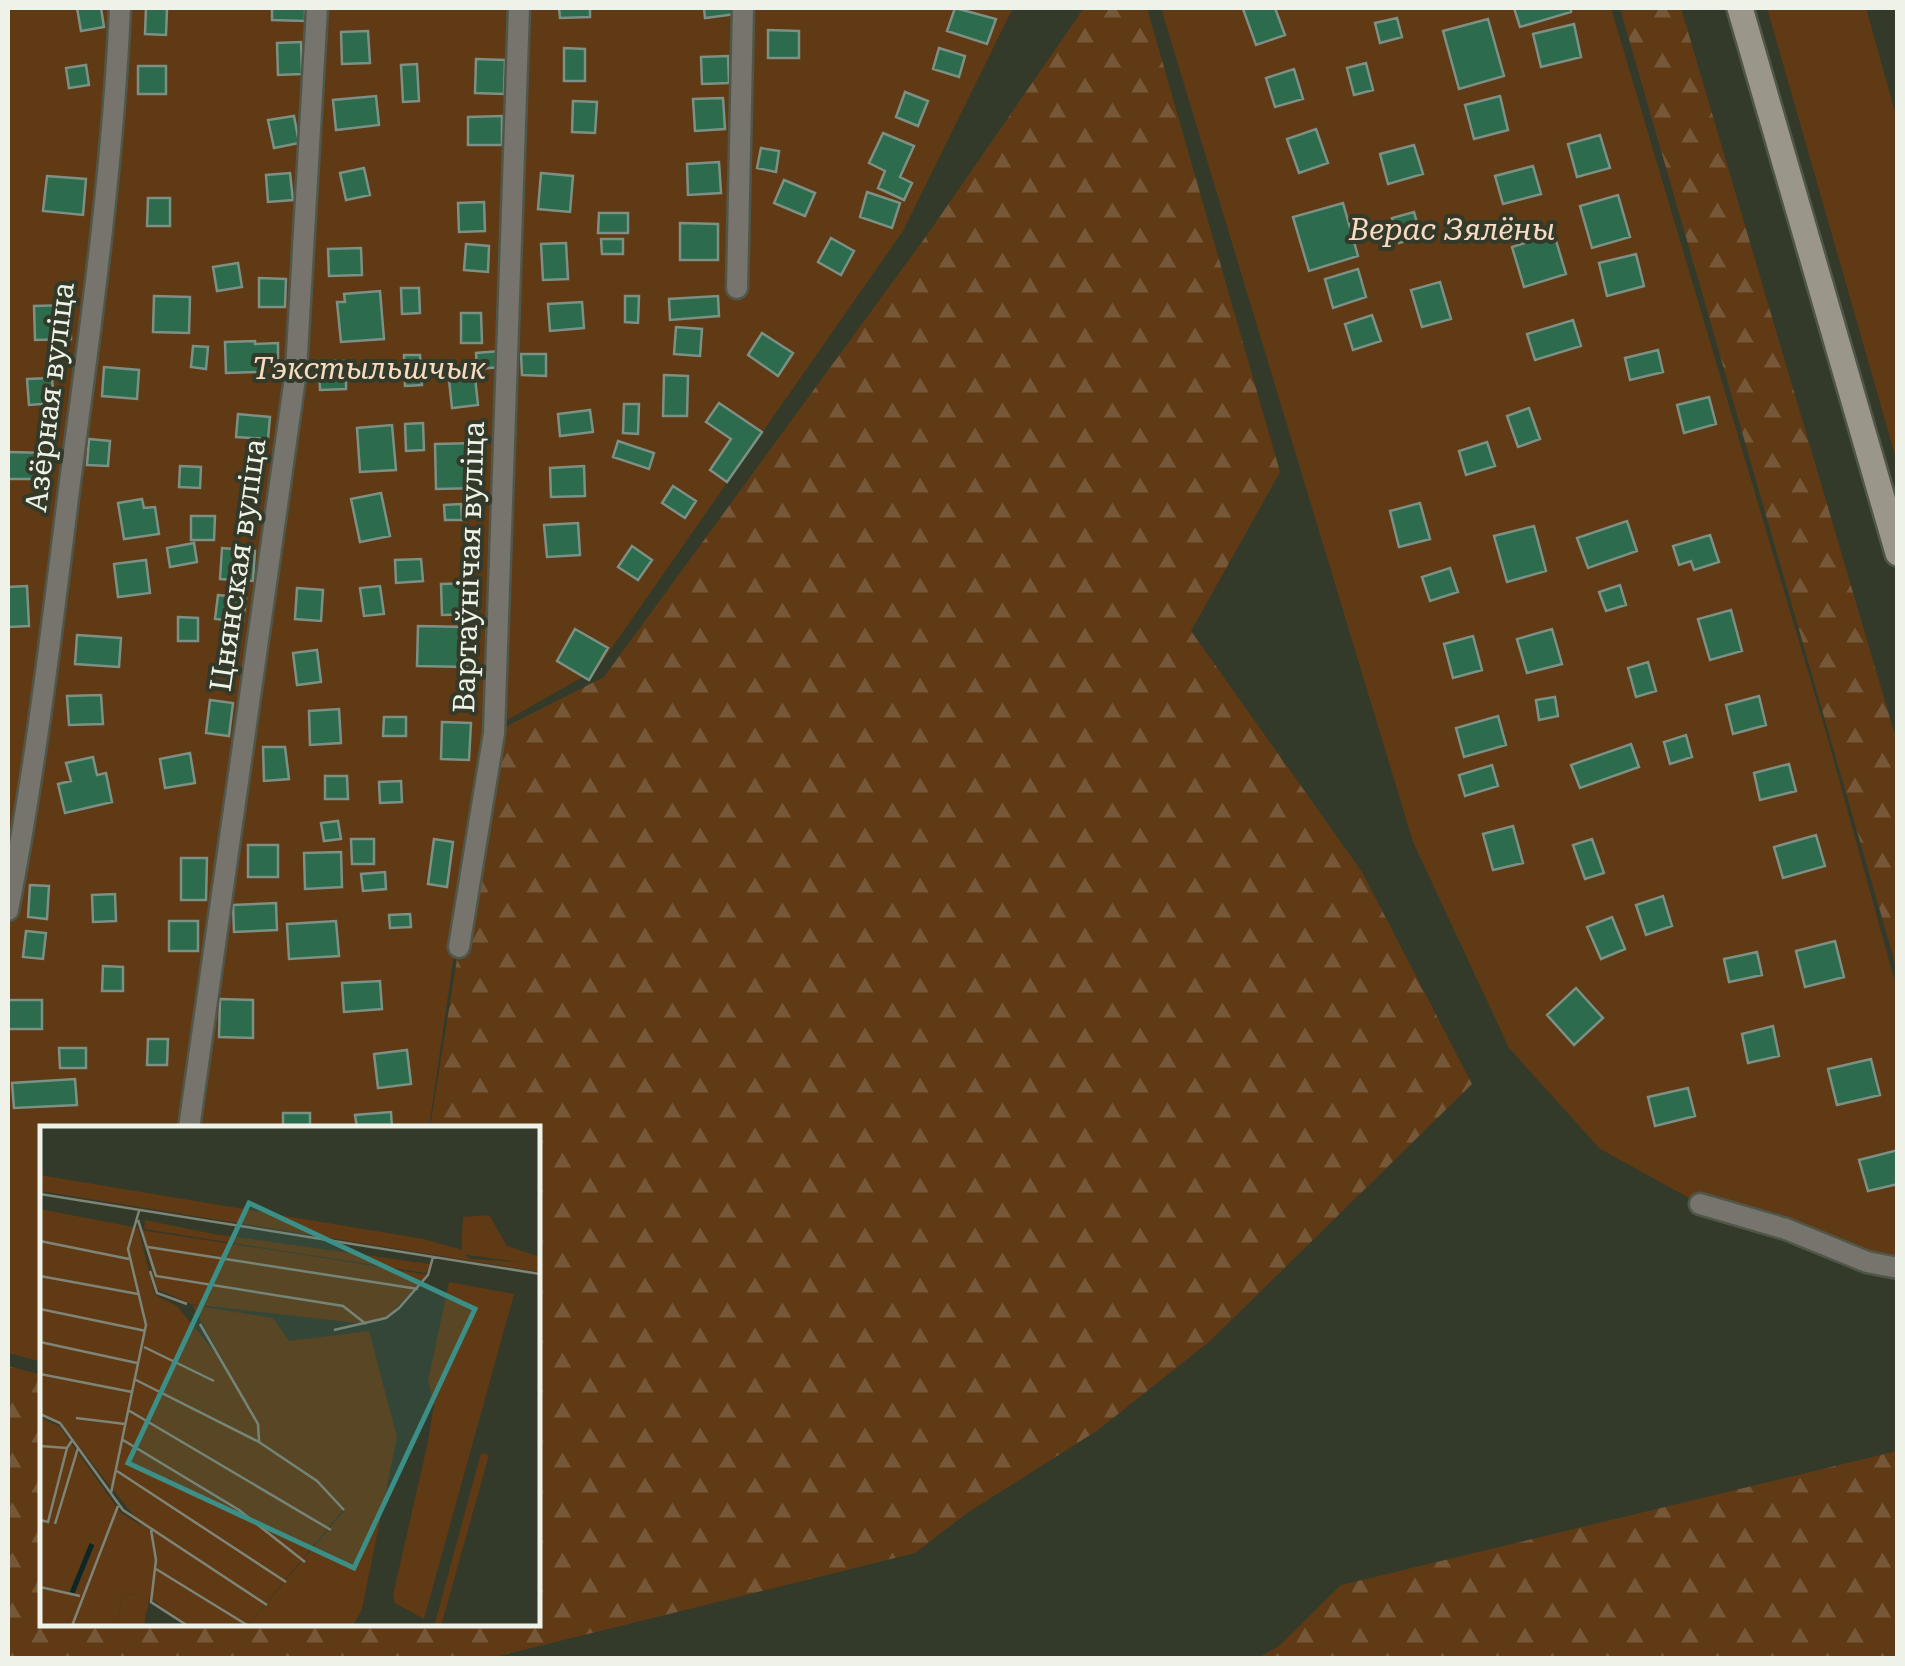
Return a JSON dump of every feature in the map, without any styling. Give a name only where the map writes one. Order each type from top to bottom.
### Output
[{"type":"main road","points":[[1740,8],[1898,553]]},
{"type":"street","name":"Азёрная вуліца","points":[[8,910],[28,808],[88,350],[116,85],[120,8]]},
{"type":"street","name":"Цнянская вуліца","points":[[189,1126],[296,372],[317,8]]},
{"type":"street","name":"Вартаўнічая вуліца","points":[[459,947],[494,733],[518,8]]},
{"type":"street","points":[[737,288],[743,8]]},
{"type":"street","points":[[1700,1204],[1786,1228],[1867,1262],[1898,1268]]},
{"type":"green space","name":"Тэкстыльшчык","points":[[8,8],[1013,8],[903,231],[597,669],[486,732],[429,1126],[40,1126],[40,1361],[8,1353]]},
{"type":"green space","points":[[1084,8],[1147,8],[1280,472],[1191,631],[1362,872],[1472,1084],[1210,1341],[1098,1430],[967,1513],[915,1553],[491,1658],[8,1658],[8,1366],[40,1374],[40,1626],[540,1626],[540,1126],[430,1126],[493,733],[604,677],[927,235]]},
{"type":"green space","name":"Верас Зялёны","points":[[1161,8],[1611,8],[1825,729],[1897,989],[1897,1268],[1700,1204],[1600,1149],[1509,1048],[1413,842]]},
{"type":"green space","points":[[1620,8],[1681,8],[1897,742],[1897,970]]},
{"type":"green space","points":[[1767,8],[1866,8],[1897,119],[1897,462]]},
{"type":"green space","points":[[1897,1451],[1897,1658],[1257,1658],[1278,1647],[1341,1585]]},
{"type":"building","points":[[77,8],[101,8],[104,27],[81,31]]},
{"type":"building","points":[[146,8],[167,9],[166,35],[145,34]]},
{"type":"building","points":[[272,8],[305,8],[305,21],[272,20]]},
{"type":"building","points":[[559,8],[590,8],[590,17],[560,18]]},
{"type":"building","points":[[704,8],[735,8],[736,14],[705,18]]},
{"type":"building","points":[[955,8],[996,19],[987,44],[947,31]]},
{"type":"building","points":[[1275,8],[1285,35],[1256,45],[1243,9]]},
{"type":"building","points":[[1514,8],[1570,8],[1571,12],[1520,27]]},
{"type":"building","points":[[1397,18],[1402,37],[1380,43],[1375,23]]},
{"type":"building","points":[[1488,19],[1504,76],[1459,89],[1443,31]]},
{"type":"building","points":[[1574,24],[1581,57],[1541,67],[1533,34]]},
{"type":"building","points":[[768,30],[799,31],[799,58],[768,58]]},
{"type":"building","points":[[368,31],[370,63],[342,64],[341,32]]},
{"type":"building","points":[[301,42],[302,74],[278,75],[277,43]]},
{"type":"building","points":[[564,48],[585,49],[585,81],[564,81]]},
{"type":"building","points":[[939,48],[965,56],[959,77],[933,69]]},
{"type":"building","points":[[728,56],[729,83],[702,84],[701,57]]},
{"type":"building","points":[[476,59],[505,60],[504,94],[475,93]]},
{"type":"building","points":[[1366,63],[1373,90],[1354,95],[1347,68]]},
{"type":"building","points":[[417,64],[419,101],[403,102],[401,65]]},
{"type":"building","points":[[86,65],[89,85],[69,88],[66,68]]},
{"type":"building","points":[[138,66],[166,66],[166,94],[138,94]]},
{"type":"building","points":[[1294,69],[1303,99],[1275,107],[1266,78]]},
{"type":"building","points":[[905,92],[928,101],[918,126],[896,117]]},
{"type":"building","points":[[376,96],[379,125],[336,130],[333,100]]},
{"type":"building","points":[[1500,96],[1508,130],[1474,139],[1465,105]]},
{"type":"building","points":[[723,98],[725,129],[695,131],[693,99]]},
{"type":"building","points":[[573,101],[597,102],[595,133],[572,132]]},
{"type":"building","points":[[294,116],[299,143],[274,148],[268,120]]},
{"type":"building","points":[[502,116],[502,145],[468,145],[468,117]]},
{"type":"building","points":[[1316,129],[1328,163],[1299,173],[1287,139]]},
{"type":"building","points":[[883,133],[914,146],[900,177],[912,183],[904,200],[878,188],[885,171],[869,163]]},
{"type":"building","points":[[1600,135],[1610,168],[1577,177],[1568,144]]},
{"type":"building","points":[[1414,145],[1423,174],[1388,184],[1380,154]]},
{"type":"building","points":[[761,148],[779,151],[776,172],[757,168]]},
{"type":"building","points":[[719,162],[721,193],[688,195],[687,164]]},
{"type":"building","points":[[1533,166],[1541,194],[1503,204],[1495,176]]},
{"type":"building","points":[[364,168],[370,195],[346,200],[340,173]]},
{"type":"building","points":[[290,173],[293,200],[268,202],[266,175]]},
{"type":"building","points":[[541,173],[573,176],[570,212],[538,209]]},
{"type":"building","points":[[47,176],[86,179],[83,215],[43,211]]},
{"type":"building","points":[[784,180],[815,193],[805,216],[774,203]]},
{"type":"building","points":[[867,192],[900,203],[892,228],[860,217]]},
{"type":"building","points":[[1618,195],[1630,237],[1592,248],[1580,206]]},
{"type":"building","points":[[148,198],[170,198],[170,226],[147,226]]},
{"type":"building","points":[[484,202],[485,231],[459,232],[458,203]]},
{"type":"building","points":[[1343,203],[1358,256],[1309,271],[1293,217]]},
{"type":"building","points":[[1414,212],[1421,237],[1399,243],[1392,218]]},
{"type":"building","points":[[599,213],[628,213],[628,233],[598,233]]},
{"type":"building","points":[[680,223],[718,224],[718,260],[680,260]]},
{"type":"building","points":[[1554,234],[1566,274],[1524,287],[1512,247]]},
{"type":"building","points":[[831,238],[854,251],[841,275],[818,262]]},
{"type":"building","points":[[601,239],[623,239],[623,254],[602,254]]},
{"type":"building","points":[[566,243],[568,279],[543,280],[541,244]]},
{"type":"building","points":[[466,244],[489,246],[488,272],[464,270]]},
{"type":"building","points":[[361,248],[362,275],[329,276],[328,249]]},
{"type":"building","points":[[1636,254],[1644,286],[1607,296],[1599,263]]},
{"type":"building","points":[[238,263],[242,287],[217,291],[213,267]]},
{"type":"building","points":[[1358,269],[1366,297],[1333,308],[1325,279]]},
{"type":"building","points":[[259,278],[286,279],[285,307],[259,307]]},
{"type":"building","points":[[1440,282],[1451,319],[1422,327],[1411,290]]},
{"type":"building","points":[[401,288],[419,288],[420,313],[402,314]]},
{"type":"building","points":[[380,291],[384,339],[341,342],[337,302],[345,302],[344,294]]},
{"type":"building","points":[[154,296],[190,297],[189,333],[153,332]]},
{"type":"building","points":[[625,296],[639,296],[638,323],[625,322]]},
{"type":"building","points":[[718,296],[719,316],[670,320],[669,299]]},
{"type":"building","points":[[582,302],[584,328],[550,331],[548,304]]},
{"type":"building","points":[[70,305],[71,339],[35,340],[34,306]]},
{"type":"building","points":[[461,313],[481,313],[482,343],[461,343]]},
{"type":"building","points":[[1372,315],[1381,341],[1353,350],[1345,324]]},
{"type":"building","points":[[1573,320],[1581,346],[1535,360],[1527,334]]},
{"type":"building","points":[[676,327],[702,329],[700,356],[674,354]]},
{"type":"building","points":[[762,333],[793,353],[778,376],[748,355]]},
{"type":"building","points":[[225,342],[278,343],[278,362],[260,362],[260,372],[226,373]]},
{"type":"building","points":[[193,346],[208,347],[206,369],[191,367]]},
{"type":"building","points":[[1658,350],[1663,372],[1630,380],[1625,358]]},
{"type":"building","points":[[500,351],[501,367],[477,369],[476,353]]},
{"type":"building","points":[[521,354],[546,354],[546,376],[522,375]]},
{"type":"building","points":[[404,355],[420,355],[422,385],[405,386]]},
{"type":"building","points":[[319,361],[346,361],[346,389],[320,390]]},
{"type":"building","points":[[104,367],[139,370],[137,399],[102,396]]},
{"type":"building","points":[[664,375],[688,376],[687,416],[663,416]]},
{"type":"building","points":[[475,377],[478,405],[452,408],[449,380]]},
{"type":"building","points":[[52,378],[54,403],[29,405],[27,379]]},
{"type":"building","points":[[1709,397],[1716,424],[1684,433],[1677,405]]},
{"type":"building","points":[[719,403],[762,432],[727,482],[710,470],[731,439],[706,422]]},
{"type":"building","points":[[624,404],[639,404],[638,434],[623,433]]},
{"type":"building","points":[[1529,408],[1540,439],[1518,447],[1507,416]]},
{"type":"building","points":[[590,410],[593,432],[560,436],[558,414]]},
{"type":"building","points":[[238,414],[270,417],[268,439],[236,437]]},
{"type":"building","points":[[423,423],[424,450],[406,451],[405,424]]},
{"type":"building","points":[[392,425],[396,470],[360,472],[357,428]]},
{"type":"building","points":[[89,439],[110,441],[108,466],[87,465]]},
{"type":"building","points":[[618,441],[654,453],[649,469],[613,457]]},
{"type":"building","points":[[1487,442],[1495,466],[1466,475],[1459,451]]},
{"type":"building","points":[[479,443],[481,488],[436,489],[435,444]]},
{"type":"building","points":[[8,452],[49,453],[49,479],[8,479]]},
{"type":"building","points":[[180,466],[201,467],[200,488],[179,487]]},
{"type":"building","points":[[584,466],[585,496],[551,497],[550,468]]},
{"type":"building","points":[[673,486],[696,501],[685,518],[662,503]]},
{"type":"building","points":[[381,493],[390,536],[360,542],[351,499]]},
{"type":"building","points":[[142,499],[144,508],[155,507],[159,534],[124,539],[118,503]]},
{"type":"building","points":[[1420,503],[1430,539],[1399,547],[1390,511]]},
{"type":"building","points":[[461,504],[462,520],[445,520],[444,505]]},
{"type":"building","points":[[191,516],[215,516],[214,540],[191,540]]},
{"type":"building","points":[[1627,521],[1637,551],[1588,568],[1577,538]]},
{"type":"building","points":[[578,523],[580,555],[547,557],[544,525]]},
{"type":"building","points":[[1534,526],[1546,571],[1507,582],[1494,536]]},
{"type":"building","points":[[1710,535],[1719,562],[1694,570],[1691,561],[1679,565],[1673,546]]},
{"type":"building","points":[[194,543],[197,562],[170,567],[167,548]]},
{"type":"building","points":[[632,546],[652,560],[638,580],[618,567]]},
{"type":"building","points":[[222,548],[255,551],[253,581],[220,579]]},
{"type":"building","points":[[421,559],[423,581],[396,583],[395,560]]},
{"type":"building","points":[[146,560],[150,593],[118,597],[114,564]]},
{"type":"building","points":[[1450,568],[1458,592],[1430,601],[1422,577]]},
{"type":"building","points":[[476,583],[476,614],[442,615],[441,584]]},
{"type":"building","points":[[1620,585],[1626,605],[1606,611],[1599,592]]},
{"type":"building","points":[[27,586],[29,626],[8,627],[8,587]]},
{"type":"building","points":[[380,586],[384,614],[364,616],[360,588]]},
{"type":"building","points":[[297,588],[323,590],[321,621],[295,619]]},
{"type":"building","points":[[218,595],[246,598],[243,622],[215,619]]},
{"type":"building","points":[[1731,610],[1742,651],[1710,660],[1698,619]]},
{"type":"building","points":[[178,617],[198,618],[198,641],[178,641]]},
{"type":"building","points":[[418,626],[468,627],[467,667],[417,666]]},
{"type":"building","points":[[575,629],[608,648],[589,680],[557,661]]},
{"type":"building","points":[[1552,629],[1562,664],[1527,673],[1517,639]]},
{"type":"building","points":[[77,635],[121,638],[119,667],[75,664]]},
{"type":"building","points":[[1473,636],[1482,670],[1453,678],[1444,644]]},
{"type":"building","points":[[317,650],[321,682],[297,685],[293,653]]},
{"type":"building","points":[[1648,662],[1656,691],[1636,697],[1628,668]]},
{"type":"building","points":[[101,695],[103,724],[69,725],[67,696]]},
{"type":"building","points":[[1759,696],[1766,725],[1733,734],[1726,705]]},
{"type":"building","points":[[1555,697],[1558,716],[1539,720],[1536,700]]},
{"type":"building","points":[[210,700],[233,703],[229,736],[206,733]]},
{"type":"building","points":[[339,709],[341,743],[310,745],[309,711]]},
{"type":"building","points":[[1498,716],[1506,745],[1464,757],[1456,728]]},
{"type":"building","points":[[384,717],[406,717],[406,736],[383,736]]},
{"type":"building","points":[[442,722],[471,723],[469,760],[441,759]]},
{"type":"building","points":[[1686,735],[1692,757],[1670,764],[1664,742]]},
{"type":"building","points":[[1631,744],[1639,767],[1580,788],[1571,765]]},
{"type":"building","points":[[263,747],[285,747],[289,779],[264,781]]},
{"type":"building","points":[[190,753],[195,783],[165,788],[160,759]]},
{"type":"building","points":[[93,757],[97,775],[106,773],[112,802],[65,813],[58,784],[71,781],[66,763]]},
{"type":"building","points":[[1789,764],[1796,791],[1760,800],[1754,773]]},
{"type":"building","points":[[1492,765],[1498,786],[1465,796],[1459,775]]},
{"type":"building","points":[[325,776],[347,776],[348,799],[325,799]]},
{"type":"building","points":[[401,781],[402,802],[380,803],[379,782]]},
{"type":"building","points":[[338,821],[341,839],[324,841],[321,823]]},
{"type":"building","points":[[1513,826],[1523,863],[1493,870],[1483,834]]},
{"type":"building","points":[[1816,835],[1825,866],[1783,878],[1774,847]]},
{"type":"building","points":[[351,839],[374,839],[374,864],[352,864]]},
{"type":"building","points":[[434,839],[453,842],[447,887],[428,884]]},
{"type":"building","points":[[1592,839],[1604,873],[1585,879],[1573,845]]},
{"type":"building","points":[[248,845],[278,845],[278,877],[248,877]]},
{"type":"building","points":[[341,852],[342,887],[305,889],[304,853]]},
{"type":"building","points":[[181,858],[207,858],[206,900],[181,900]]},
{"type":"building","points":[[385,872],[386,889],[363,891],[361,874]]},
{"type":"building","points":[[30,885],[49,886],[47,919],[28,917]]},
{"type":"building","points":[[115,894],[116,921],[93,922],[92,895]]},
{"type":"building","points":[[1663,896],[1672,926],[1646,935],[1636,905]]},
{"type":"building","points":[[276,903],[277,930],[234,932],[233,905]]},
{"type":"building","points":[[410,914],[411,927],[390,928],[389,915]]},
{"type":"building","points":[[1612,917],[1625,949],[1601,959],[1587,927]]},
{"type":"building","points":[[169,921],[198,921],[198,951],[169,951]]},
{"type":"building","points":[[336,921],[339,956],[289,959],[287,924]]},
{"type":"building","points":[[26,931],[46,933],[43,959],[23,957]]},
{"type":"building","points":[[1835,941],[1844,977],[1805,987],[1796,951]]},
{"type":"building","points":[[1757,952],[1762,975],[1729,982],[1724,959]]},
{"type":"building","points":[[103,966],[123,967],[123,991],[102,991]]},
{"type":"building","points":[[380,981],[382,1009],[344,1012],[342,983]]},
{"type":"building","points":[[1576,988],[1603,1018],[1574,1045],[1547,1015]]},
{"type":"building","points":[[220,999],[253,1000],[253,1038],[219,1037]]},
{"type":"building","points":[[8,1000],[42,1000],[42,1029],[8,1029]]},
{"type":"building","points":[[1773,1026],[1779,1056],[1748,1063],[1742,1034]]},
{"type":"building","points":[[148,1039],[168,1039],[167,1065],[147,1065]]},
{"type":"building","points":[[59,1048],[86,1048],[86,1068],[60,1068]]},
{"type":"building","points":[[407,1050],[411,1084],[378,1088],[374,1054]]},
{"type":"building","points":[[1871,1059],[1880,1095],[1837,1105],[1828,1069]]},
{"type":"building","points":[[75,1079],[77,1105],[14,1108],[12,1083]]},
{"type":"building","points":[[1688,1088],[1695,1116],[1655,1126],[1648,1097]]},
{"type":"building","points":[[391,1112],[392,1126],[357,1126],[355,1115]]},
{"type":"building","points":[[283,1113],[310,1113],[310,1126],[283,1126]]},
{"type":"building","points":[[1898,1150],[1898,1184],[1868,1191],[1859,1160]]}]
